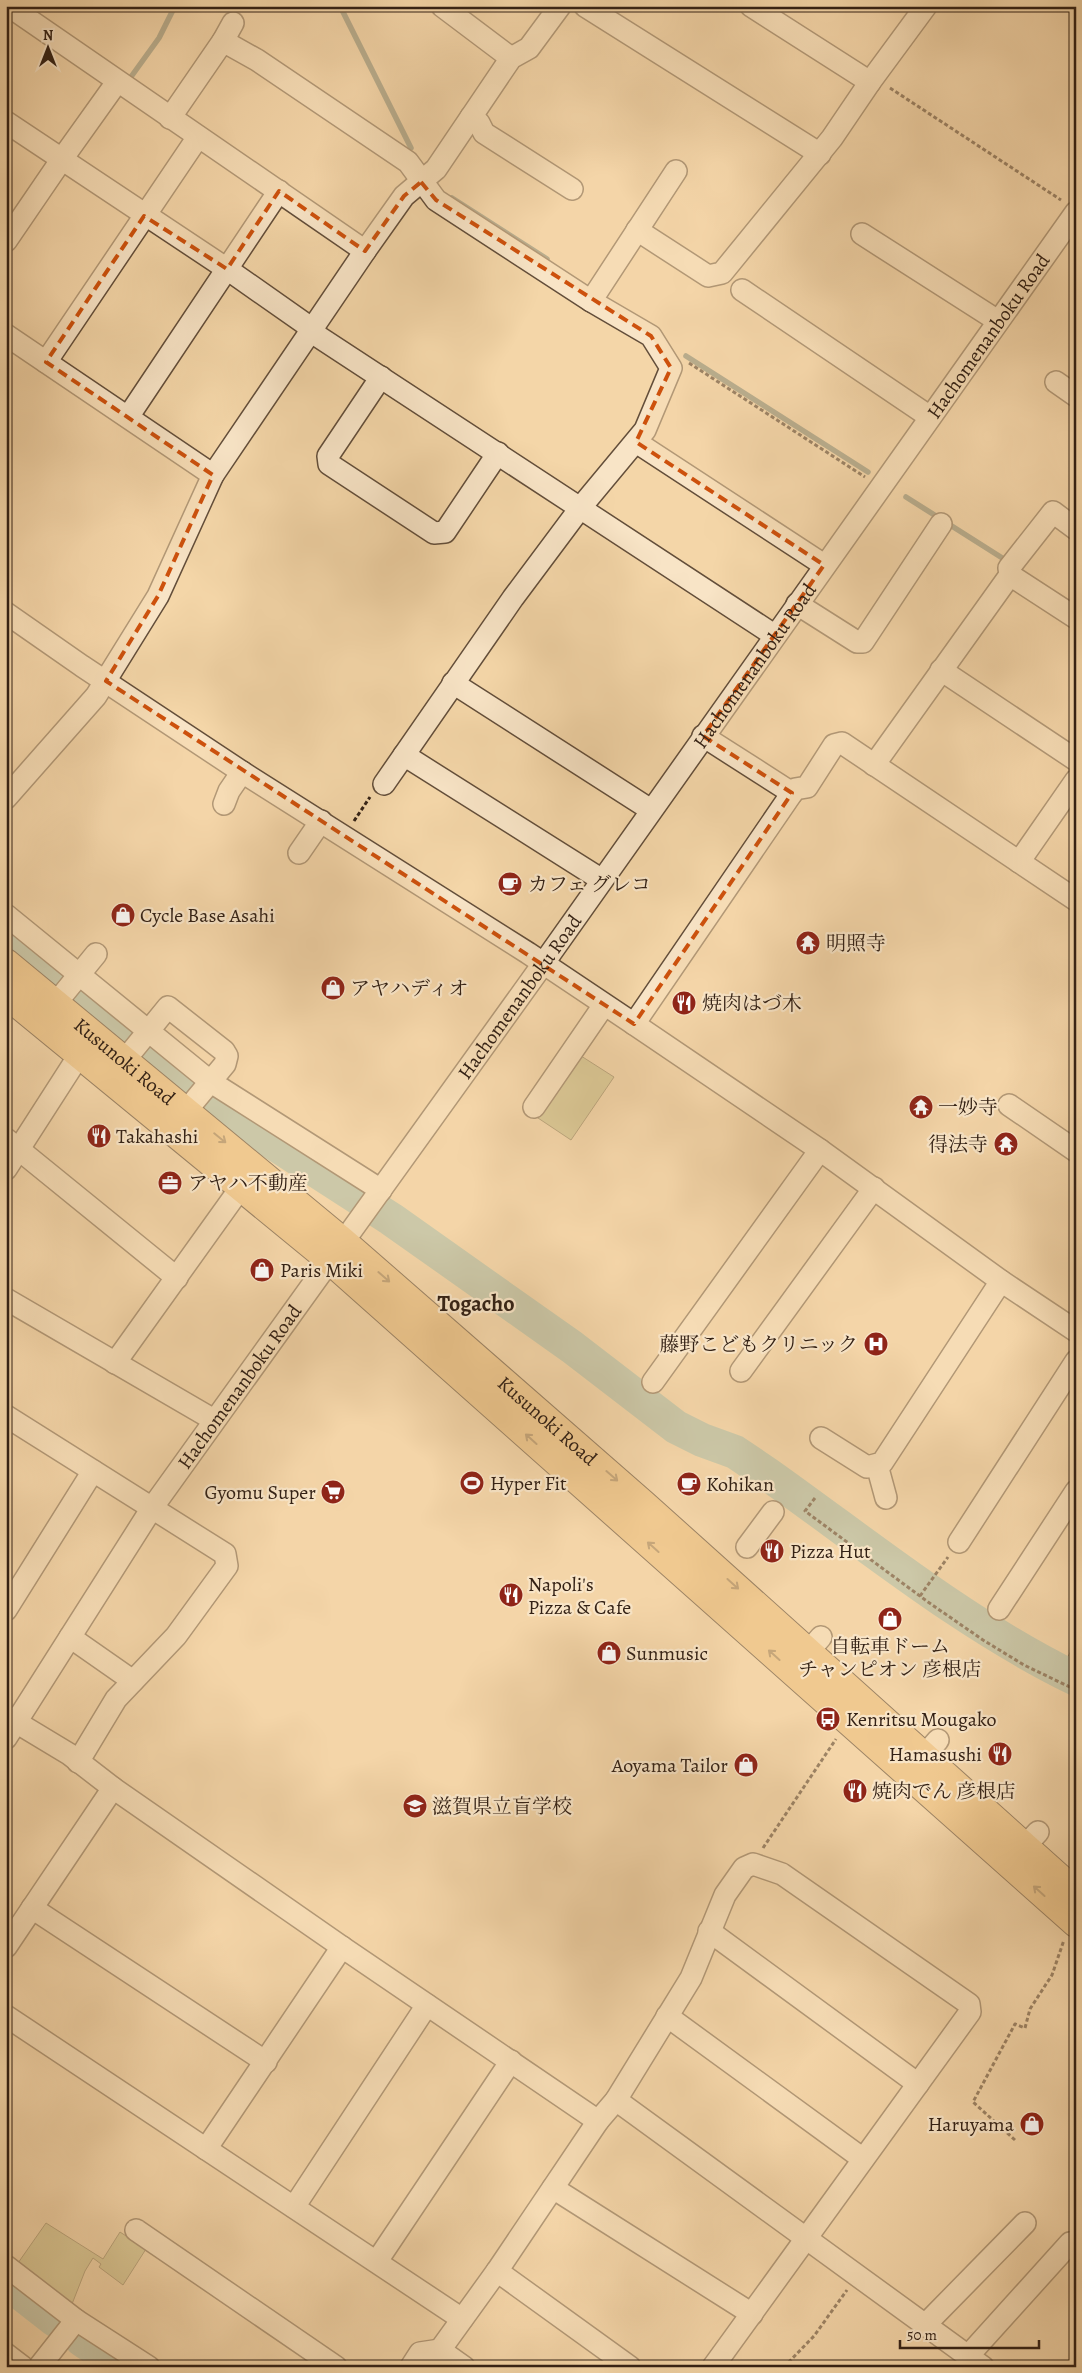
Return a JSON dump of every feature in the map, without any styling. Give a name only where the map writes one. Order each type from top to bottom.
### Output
[{"type":"main road","name":"Kusunoki Road","points":[[6,963],[69,987],[86,1045]]},
{"type":"main road","name":"Kusunoki Road","points":[[6,994],[86,1045],[336,1250],[649,1497],[1031,1839],[1076,1893]]},
{"type":"main road","name":"Kusunoki Road","points":[[86,1045],[138,1044],[200,1095],[248,1177]]},
{"type":"main road","name":"Kusunoki Road","points":[[336,1250],[1071,1929]]},
{"type":"street","points":[[8,6],[365,251]]},
{"type":"street","points":[[442,6],[511,58]]},
{"type":"street","points":[[6,798],[96,696],[106,681],[158,596],[213,475],[310,329],[404,196],[436,169],[511,58],[529,48],[560,6]]},
{"type":"street","points":[[585,6],[820,154]]},
{"type":"street","points":[[751,6],[870,82]]},
{"type":"street","points":[[637,230],[708,276],[722,273],[820,154],[923,7]]},
{"type":"street","points":[[170,118],[228,32],[257,60],[408,162],[436,200],[591,301],[651,336],[671,368],[645,430],[581,507],[453,683],[384,784]]},
{"type":"street","points":[[6,241],[118,82]]},
{"type":"street","points":[[471,117],[479,123],[484,133],[572,189]]},
{"type":"street","points":[[6,122],[144,216],[227,269],[381,377],[774,635]]},
{"type":"street","points":[[46,362],[198,137]]},
{"type":"street","points":[[591,301],[676,171]]},
{"type":"street","points":[[128,417],[279,191]]},
{"type":"street","name":"Hachomenanboku Road","points":[[10,1725],[70,1637],[152,1508],[543,964],[998,321],[1072,208]]},
{"type":"street","points":[[862,234],[998,321]]},
{"type":"street","points":[[742,290],[930,417]]},
{"type":"street","points":[[6,335],[213,475]]},
{"type":"street","points":[[381,377],[328,456],[329,464],[434,533],[445,532],[498,453]]},
{"type":"street","points":[[1056,382],[1076,396]]},
{"type":"street","points":[[636,442],[824,565]]},
{"type":"street","points":[[874,764],[1010,575],[1009,568],[1054,512],[1076,529]]},
{"type":"street","points":[[797,604],[857,642],[862,642],[941,524]]},
{"type":"street","points":[[1010,575],[1076,618]]},
{"type":"street","points":[[6,613],[242,772],[634,1024],[874,1188],[911,1221],[1076,1331]]},
{"type":"street","points":[[941,670],[1076,760]]},
{"type":"street","points":[[453,683],[651,810]]},
{"type":"street","points":[[703,736],[792,793]]},
{"type":"street","points":[[634,1024],[792,793],[795,789],[807,787],[834,745],[842,743],[1076,900]]},
{"type":"street","points":[[404,755],[602,880]]},
{"type":"street","points":[[224,804],[229,792],[242,772]]},
{"type":"street","points":[[1020,862],[1076,780]]},
{"type":"street","points":[[299,853],[320,821]]},
{"type":"street","points":[[7,917],[69,987],[200,1095],[374,1200]]},
{"type":"street","points":[[69,987],[96,954]]},
{"type":"street","points":[[534,1107],[604,1005]]},
{"type":"street","points":[[138,1044],[168,1007],[187,1020],[224,1051],[227,1056],[225,1064],[200,1095]]},
{"type":"street","points":[[6,1169],[13,1144],[86,1045]]},
{"type":"street","points":[[1009,1104],[1076,1151]]},
{"type":"street","points":[[13,1144],[177,1278]]},
{"type":"street","points":[[653,1382],[820,1150]]},
{"type":"street","points":[[115,1363],[248,1177]]},
{"type":"street","points":[[741,1371],[874,1188]]},
{"type":"street","points":[[821,1438],[867,1467],[882,1463],[969,1324],[1001,1281]]},
{"type":"street","points":[[6,1299],[214,1420]]},
{"type":"street","points":[[959,1542],[1076,1360]]},
{"type":"street","points":[[6,1416],[225,1554],[227,1566],[176,1636],[133,1681],[107,1712],[78,1762]]},
{"type":"street","points":[[876,1465],[886,1498]]},
{"type":"street","points":[[6,1610],[93,1471]]},
{"type":"street","points":[[999,1609],[1076,1491]]},
{"type":"street","points":[[747,1547],[773,1512]]},
{"type":"street","points":[[70,1637],[133,1681]]},
{"type":"street","points":[[10,1725],[78,1762],[342,1947],[598,2121]]},
{"type":"street","points":[[6,1947],[113,1788]]},
{"type":"street","points":[[411,2367],[420,2354],[440,2350],[497,2271],[598,2121],[616,2100],[691,1978],[725,1895],[744,1868],[753,1864],[782,1874],[855,1927],[922,1970],[968,2004],[970,2012],[713,2367]]},
{"type":"street","points":[[32,1908],[266,2062]]},
{"type":"street","points":[[709,1931],[918,2084]]},
{"type":"street","points":[[206,2149],[342,1947]]},
{"type":"street","points":[[294,2207],[427,2004]]},
{"type":"street","points":[[6,2016],[462,2319]]},
{"type":"street","points":[[667,2016],[863,2159]]},
{"type":"street","points":[[377,2261],[511,2061]]},
{"type":"street","points":[[616,2100],[976,2362],[1070,2242]]},
{"type":"street","points":[[553,2188],[752,2314]]},
{"type":"street","points":[[925,2325],[1025,2223]]},
{"type":"street","points":[[136,2230],[336,2367]]},
{"type":"street","points":[[6,2266],[76,2320],[149,2367]]},
{"type":"street","points":[[497,2271],[630,2367]]},
{"type":"street","points":[[39,2367],[76,2320]]},
{"type":"street","points":[[440,2350],[464,2367]]},
{"type":"street","points":[[6,2354],[23,2367]]},
{"type":"path","points":[[870,82],[887,86],[1072,208]]},
{"type":"path","points":[[671,368],[685,360],[871,481]]},
{"type":"path","points":[[344,836],[377,788],[384,784]]},
{"type":"path","points":[[815,1498],[805,1511],[921,1596],[1024,1665],[1076,1690]]},
{"type":"path","points":[[921,1596],[959,1542]]},
{"type":"path","points":[[762,1850],[839,1734]]},
{"type":"path","points":[[1015,2140],[973,2102],[1015,2024],[1025,2028],[1030,2009],[1052,1975],[1071,1929]]},
{"type":"path","points":[[784,2367],[814,2336],[852,2282]]},
{"type":"highlighted area","points":[[421,182],[436,200],[651,336],[671,368],[636,442],[824,565],[703,736],[792,793],[634,1024],[106,681],[158,596],[213,475],[46,362],[144,216],[227,269],[279,191],[365,251],[404,196]]},
{"type":"green space","points":[[578,1054],[614,1077],[571,1140],[535,1116]]},
{"type":"green space","points":[[1076,1641],[1076,1673],[1063,1666]]},
{"type":"green space","points":[[46,2223],[103,2259],[120,2232],[146,2249],[123,2285],[99,2267],[101,2264],[93,2258],[85,2271],[72,2304],[18,2263]]},
{"type":"waterway","points":[[128,81],[159,38],[175,6]]},
{"type":"waterway","points":[[340,6],[411,148]]},
{"type":"waterway","points":[[452,198],[547,259]]},
{"type":"waterway","points":[[686,356],[868,472]]},
{"type":"waterway","points":[[906,497],[1007,561]]},
{"type":"waterway","points":[[6,932],[227,1113],[391,1219],[572,1347],[676,1427],[702,1440],[735,1452],[956,1609],[1035,1658],[1076,1679]]},
{"type":"waterway","points":[[6,2282],[55,2320]]},
{"type":"waterway","points":[[82,2340],[122,2367]]},
{"type":"place","name":"カフェ グレコ","points":[[510,884]]},
{"type":"place","name":"Cycle Base Asahi","points":[[123,915]]},
{"type":"place","name":"明照寺","points":[[808,943]]},
{"type":"place","name":"アヤハディオ","points":[[333,988]]},
{"type":"place","name":"焼肉はづ木","points":[[684,1003]]},
{"type":"place","name":"一妙寺","points":[[921,1107]]},
{"type":"place","name":"Takahashi","points":[[99,1136]]},
{"type":"place","name":"得法寺","points":[[1006,1144]]},
{"type":"place","name":"アヤハ不動産","points":[[170,1183]]},
{"type":"place","name":"Paris Miki","points":[[262,1270]]},
{"type":"place","name":"藤野こどもクリニック","points":[[876,1344]]},
{"type":"place","name":"Hyper Fit","points":[[472,1483]]},
{"type":"place","name":"Kohikan","points":[[689,1484]]},
{"type":"place","name":"Gyomu Super","points":[[333,1492]]},
{"type":"place","name":"Pizza Hut","points":[[772,1551]]},
{"type":"place","name":"Napoli's Pizza & Cafe","points":[[511,1595]]},
{"type":"place","name":"自転車ドーム チャンピオン 彦根店","points":[[890,1619]]},
{"type":"place","name":"Sunmusic","points":[[609,1653]]},
{"type":"place","name":"Kenritsu Mougako","points":[[828,1719]]},
{"type":"place","name":"Hamasushi","points":[[1000,1754]]},
{"type":"place","name":"Aoyama Tailor","points":[[746,1765]]},
{"type":"place","name":"焼肉でん 彦根店","points":[[855,1791]]},
{"type":"place","name":"滋賀県立盲学校","points":[[415,1806]]},
{"type":"place","name":"Haruyama","points":[[1032,2124]]},
{"type":"district","name":"Togacho","points":[[476,1304]]}]
